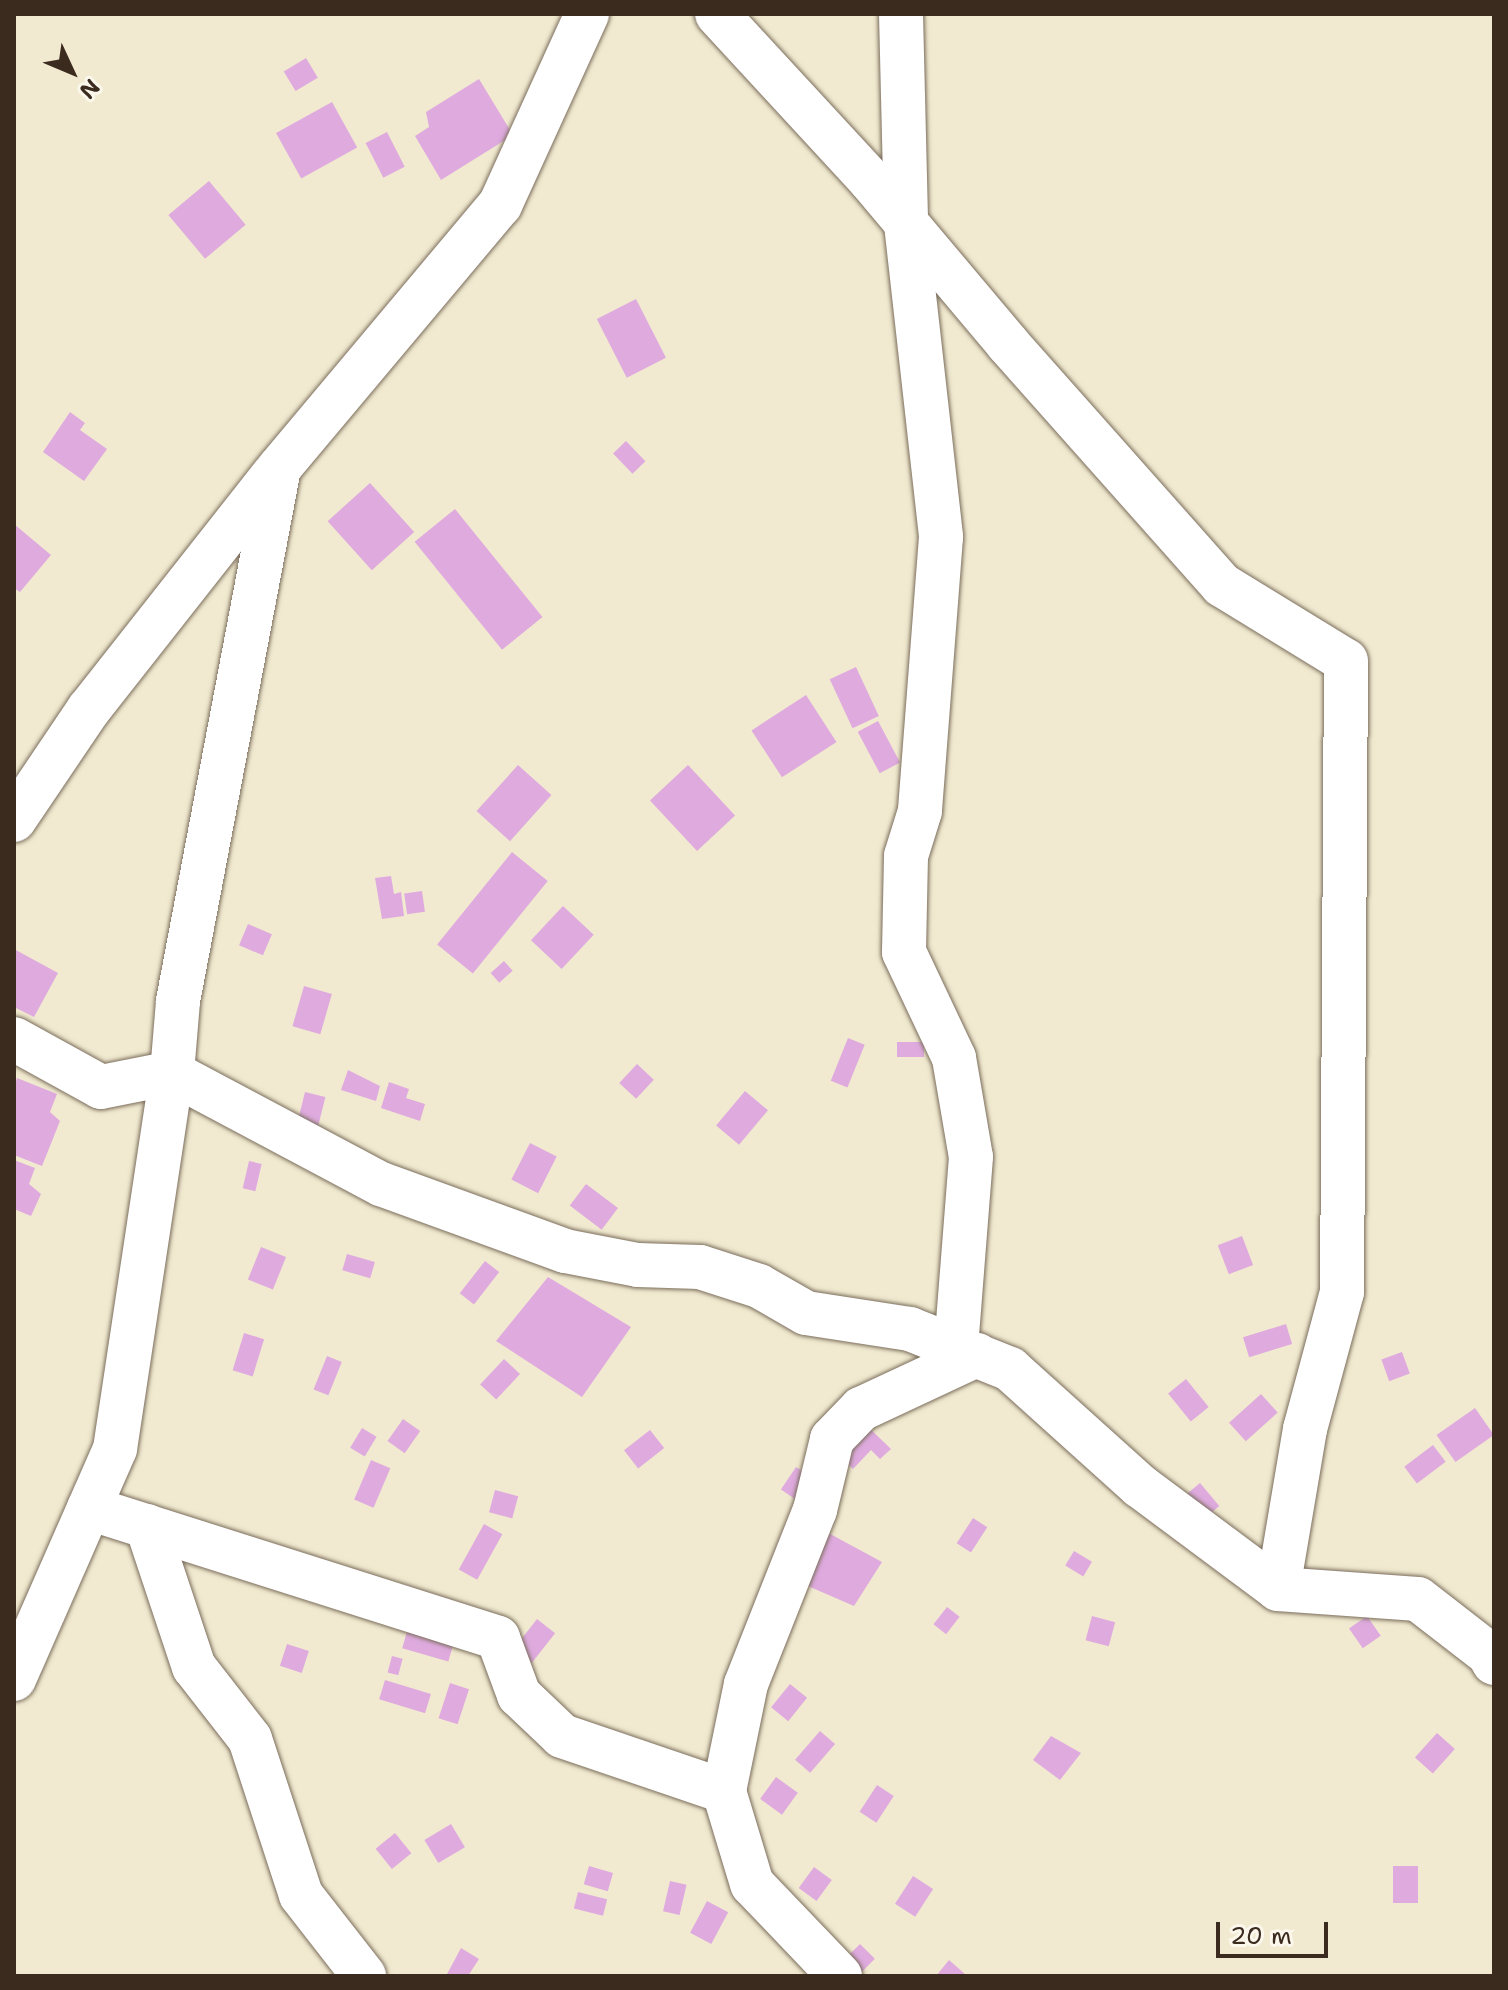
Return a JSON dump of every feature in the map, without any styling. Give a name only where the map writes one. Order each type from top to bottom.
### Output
[{"type":"street","points":[[14,820],[89,709],[279,468],[500,205],[587,14]]},
{"type":"street","points":[[717,14],[906,224],[1222,585],[1346,661],[1342,1292],[1305,1429],[1278,1589]]},
{"type":"street","points":[[901,14],[906,224],[941,537],[920,811],[906,856],[904,952],[954,1058],[971,1157],[966,1351]]},
{"type":"street","points":[[14,1679],[115,1449],[172,1073],[178,1001],[279,468]]},
{"type":"street","points":[[14,1039],[101,1087],[172,1073],[381,1184],[565,1251],[638,1265],[700,1267],[759,1286],[806,1313],[910,1329],[1010,1369],[1140,1486],[1278,1589],[1418,1599],[1489,1654],[1494,1663]]},
{"type":"street","points":[[840,1976],[752,1884],[724,1791],[746,1684],[815,1510],[832,1439],[861,1409],[966,1351]]},
{"type":"street","points":[[89,1508],[498,1638],[519,1695],[562,1736],[724,1791]]},
{"type":"street","points":[[147,1526],[194,1667],[250,1739],[301,1895],[364,1976]]},
{"type":"building","points":[[306,58],[318,78],[296,91],[284,71]]},
{"type":"building","points":[[479,79],[513,135],[441,180],[415,136],[429,127],[426,112]]},
{"type":"building","points":[[332,102],[357,147],[301,179],[276,133]]},
{"type":"building","points":[[387,132],[405,167],[383,178],[366,143]]},
{"type":"building","points":[[209,181],[246,225],[205,259],[168,215]]},
{"type":"building","points":[[636,299],[666,358],[627,378],[597,319]]},
{"type":"building","points":[[70,412],[85,423],[80,430],[107,449],[84,481],[43,452]]},
{"type":"building","points":[[626,441],[645,461],[633,474],[613,454]]},
{"type":"building","points":[[370,483],[414,532],[372,570],[328,521]]},
{"type":"building","points":[[455,509],[542,617],[502,650],[415,542]]},
{"type":"building","points":[[14,524],[51,555],[20,592],[14,588]]},
{"type":"building","points":[[856,667],[879,716],[853,728],[830,679]]},
{"type":"building","points":[[806,695],[836,742],[782,777],[751,730]]},
{"type":"building","points":[[878,721],[900,762],[880,773],[858,732]]},
{"type":"building","points":[[518,765],[551,795],[510,841],[477,811]]},
{"type":"building","points":[[688,765],[735,815],[697,851],[650,800]]},
{"type":"building","points":[[512,852],[548,881],[473,973],[437,944]]},
{"type":"building","points":[[391,876],[394,894],[401,892],[404,916],[382,919],[375,878]]},
{"type":"building","points":[[422,891],[425,912],[407,914],[404,894]]},
{"type":"building","points":[[563,906],[594,935],[562,969],[531,940]]},
{"type":"building","points":[[248,924],[272,934],[263,955],[239,945]]},
{"type":"building","points":[[14,949],[58,973],[34,1017],[14,1007]]},
{"type":"building","points":[[504,961],[513,971],[499,983],[491,973]]},
{"type":"building","points":[[304,986],[332,994],[320,1034],[292,1026]]},
{"type":"building","points":[[848,1038],[865,1045],[847,1087],[831,1081]]},
{"type":"building","points":[[897,1042],[924,1042],[924,1057],[897,1057]]},
{"type":"building","points":[[637,1064],[654,1080],[636,1099],[619,1083]]},
{"type":"building","points":[[348,1070],[380,1086],[376,1101],[341,1090]]},
{"type":"building","points":[[17,1078],[57,1094],[50,1112],[60,1121],[42,1166],[14,1155],[14,1087]]},
{"type":"building","points":[[389,1082],[409,1089],[406,1098],[425,1104],[420,1121],[381,1108]]},
{"type":"building","points":[[745,1091],[768,1110],[739,1145],[716,1125]]},
{"type":"building","points":[[305,1092],[325,1097],[318,1126],[298,1121]]},
{"type":"building","points":[[530,1143],[557,1157],[538,1193],[511,1180]]},
{"type":"building","points":[[14,1160],[35,1168],[29,1184],[41,1194],[31,1216],[14,1209]]},
{"type":"building","points":[[249,1161],[262,1164],[255,1191],[243,1188]]},
{"type":"building","points":[[586,1184],[618,1208],[602,1230],[570,1206]]},
{"type":"building","points":[[1242,1236],[1253,1265],[1229,1274],[1218,1245]]},
{"type":"building","points":[[261,1247],[286,1257],[273,1290],[248,1279]]},
{"type":"building","points":[[347,1254],[375,1262],[370,1278],[342,1270]]},
{"type":"building","points":[[485,1261],[499,1272],[474,1304],[460,1293]]},
{"type":"building","points":[[548,1277],[631,1327],[582,1397],[496,1341]]},
{"type":"building","points":[[1286,1324],[1292,1344],[1249,1357],[1243,1337]]},
{"type":"building","points":[[244,1333],[264,1339],[253,1376],[233,1370]]},
{"type":"building","points":[[1402,1352],[1410,1374],[1389,1381],[1381,1360]]},
{"type":"building","points":[[327,1356],[342,1362],[328,1395],[314,1389]]},
{"type":"building","points":[[504,1359],[520,1374],[496,1400],[480,1385]]},
{"type":"building","points":[[1186,1379],[1209,1407],[1191,1421],[1168,1393]]},
{"type":"building","points":[[1261,1394],[1278,1413],[1246,1441],[1229,1423]]},
{"type":"building","points":[[1475,1408],[1494,1435],[1455,1462],[1436,1435]]},
{"type":"building","points":[[403,1419],[420,1431],[405,1453],[388,1441]]},
{"type":"building","points":[[864,1423],[891,1449],[880,1459],[871,1450],[853,1469],[836,1453]]},
{"type":"building","points":[[362,1428],[377,1437],[365,1456],[350,1448]]},
{"type":"building","points":[[650,1430],[664,1448],[638,1468],[624,1450]]},
{"type":"building","points":[[1433,1445],[1446,1462],[1417,1483],[1404,1467]]},
{"type":"building","points":[[371,1460],[390,1468],[374,1508],[354,1500]]},
{"type":"building","points":[[796,1467],[814,1479],[799,1502],[781,1489]]},
{"type":"building","points":[[1200,1483],[1219,1506],[1205,1518],[1186,1495]]},
{"type":"building","points":[[495,1490],[518,1496],[512,1518],[489,1512]]},
{"type":"building","points":[[973,1518],[987,1527],[971,1552],[957,1543]]},
{"type":"building","points":[[484,1524],[502,1534],[477,1580],[459,1569]]},
{"type":"building","points":[[821,1529],[882,1562],[854,1606],[794,1580]]},
{"type":"building","points":[[1074,1551],[1092,1562],[1083,1576],[1065,1566]]},
{"type":"building","points":[[947,1607],[960,1617],[946,1634],[933,1624]]},
{"type":"building","points":[[1092,1616],[1115,1622],[1109,1646],[1086,1640]]},
{"type":"building","points":[[1367,1616],[1381,1636],[1363,1648],[1349,1629]]},
{"type":"building","points":[[537,1619],[555,1633],[532,1663],[514,1649]]},
{"type":"building","points":[[408,1628],[454,1641],[448,1661],[402,1648]]},
{"type":"building","points":[[287,1644],[309,1651],[302,1673],[280,1666]]},
{"type":"building","points":[[392,1656],[403,1659],[398,1675],[388,1672]]},
{"type":"building","points":[[385,1680],[431,1694],[425,1713],[379,1699]]},
{"type":"building","points":[[450,1683],[469,1689],[458,1724],[439,1718]]},
{"type":"building","points":[[790,1684],[807,1698],[788,1721],[771,1707]]},
{"type":"building","points":[[820,1731],[835,1744],[810,1773],[795,1760]]},
{"type":"building","points":[[1437,1733],[1455,1749],[1433,1774],[1415,1758]]},
{"type":"building","points":[[1051,1736],[1081,1753],[1060,1780],[1033,1760]]},
{"type":"building","points":[[776,1777],[798,1793],[782,1815],[760,1799]]},
{"type":"building","points":[[877,1785],[894,1796],[876,1823],[860,1812]]},
{"type":"building","points":[[451,1824],[465,1847],[438,1863],[424,1840]]},
{"type":"building","points":[[395,1833],[411,1853],[392,1869],[376,1849]]},
{"type":"building","points":[[589,1866],[613,1873],[608,1891],[584,1884]]},
{"type":"building","points":[[1393,1866],[1418,1866],[1418,1903],[1393,1903]]},
{"type":"building","points":[[814,1867],[832,1880],[817,1901],[799,1888]]},
{"type":"building","points":[[913,1876],[933,1889],[915,1917],[895,1904]]},
{"type":"building","points":[[670,1881],[687,1885],[680,1915],[663,1911]]},
{"type":"building","points":[[578,1892],[607,1899],[603,1916],[574,1908]]},
{"type":"building","points":[[707,1901],[728,1912],[711,1944],[690,1933]]},
{"type":"building","points":[[860,1944],[875,1959],[860,1974],[845,1959]]},
{"type":"building","points":[[461,1948],[479,1959],[468,1976],[446,1976]]},
{"type":"building","points":[[949,1960],[965,1974],[964,1976],[936,1976]]}]
